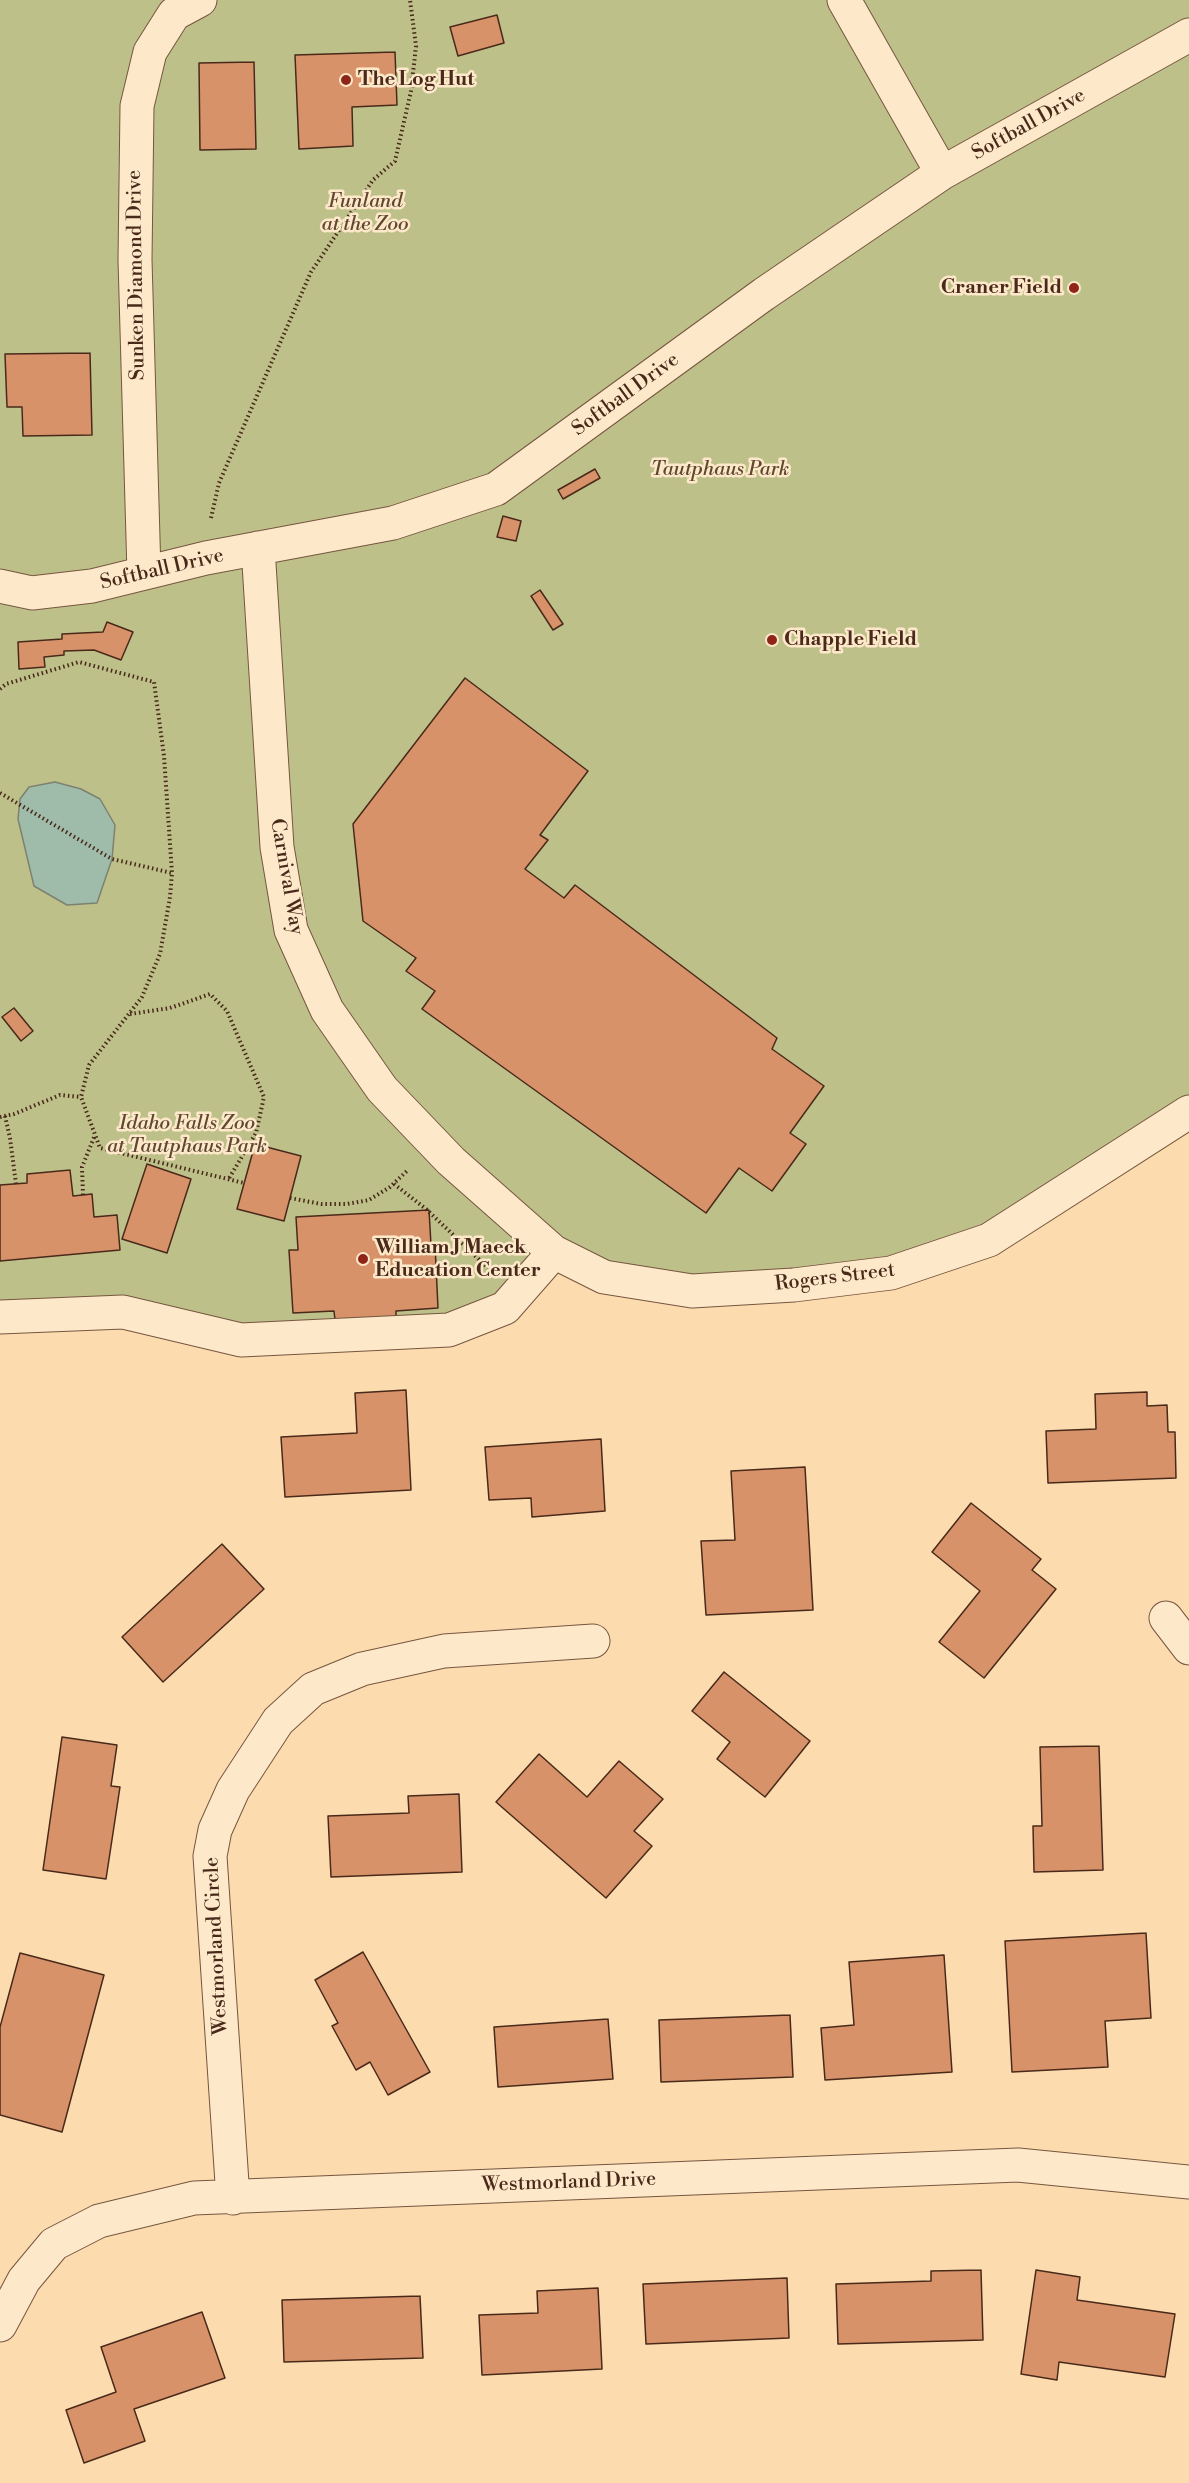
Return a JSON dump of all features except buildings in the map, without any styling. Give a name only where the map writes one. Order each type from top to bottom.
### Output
[{"type":"street","name":"Sunken Diamond Drive","points":[[144,573],[135,260],[137,106],[150,52],[174,14],[200,0]]},
{"type":"street","points":[[844,0],[942,173]]},
{"type":"street","name":"Softball Drive","points":[[0,586],[32,593],[64,591],[258,548],[393,523],[496,489],[764,294],[942,173],[1189,35]]},
{"type":"street","name":"Carnival Way","points":[[258,548],[277,847],[291,930],[327,1010],[382,1089],[434,1144],[554,1251]]},
{"type":"street","name":"Rogers Street","points":[[554,1251],[604,1277],[692,1291],[794,1285],[891,1273],[988,1240],[1189,1112]]},
{"type":"street","points":[[0,1317],[123,1312],[241,1340],[449,1330],[505,1308],[554,1251]]},
{"type":"street","points":[[1166,1618],[1189,1648]]},
{"type":"street","name":"Westmorland Circle","points":[[233,2198],[210,1856],[215,1830],[233,1790],[278,1721],[313,1689],[362,1669],[444,1651],[593,1641]]},
{"type":"street","name":"Westmorland Drive","points":[[0,2325],[24,2280],[54,2244],[99,2221],[194,2198],[1018,2165],[1189,2182]]},
{"type":"path","points":[[211,518],[219,483],[311,272],[373,180],[395,161],[411,91],[416,46],[410,0]]},
{"type":"path","points":[[0,689],[6,684],[79,662],[154,682],[164,756],[172,873],[160,954],[142,997],[89,1065],[81,1097],[100,1148],[244,1184]]},
{"type":"path","points":[[0,793],[112,859],[172,873]]},
{"type":"path","points":[[129,1014],[170,1008],[210,994],[227,1011],[264,1097],[256,1133],[228,1180]]},
{"type":"path","points":[[16,1184],[3,1117],[60,1095],[81,1097]]},
{"type":"path","points":[[83,1195],[82,1167],[95,1134]]},
{"type":"path","points":[[290,1198],[321,1204],[347,1204],[369,1200],[394,1184],[434,1144]]},
{"type":"path","points":[[394,1184],[426,1209],[488,1268]]},
{"type":"green space","name":"Tautphaus Park","points":[[0,0],[1189,0],[1189,1112],[989,1240],[692,1291],[554,1252],[449,1330],[0,1317]]},
{"type":"shaded area","points":[[55,782],[81,789],[100,799],[115,825],[112,859],[97,903],[67,905],[34,886],[18,819],[20,799],[29,787]]},
{"type":"place","name":"The Log Hut","points":[[346,80]]},
{"type":"place","name":"Craner Field","points":[[1074,288]]},
{"type":"place","name":"Chapple Field","points":[[772,640]]},
{"type":"place","name":"William J Maeck Education Center","points":[[363,1259]]},
{"type":"park label","name":"Funland at the Zoo","points":[[365,214]]},
{"type":"park label","name":"Idaho Falls Zoo at Tautphaus Park","points":[[187,1136]]}]
